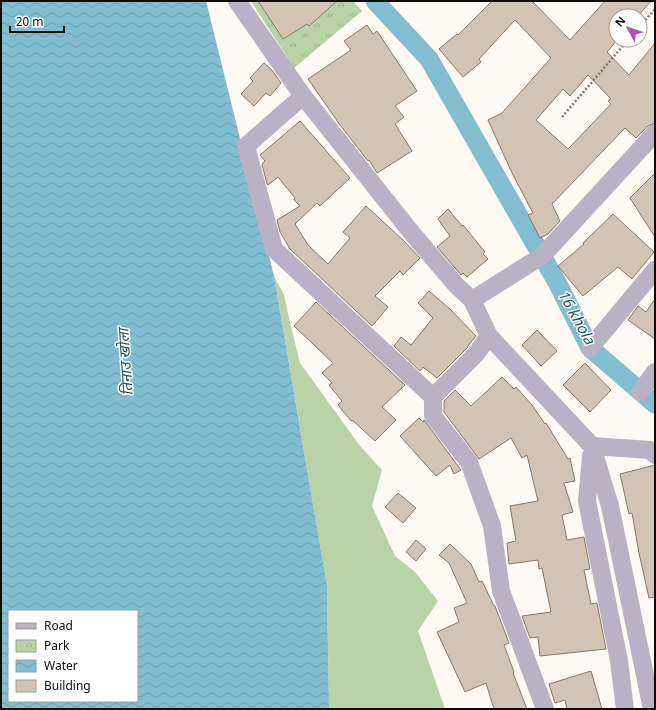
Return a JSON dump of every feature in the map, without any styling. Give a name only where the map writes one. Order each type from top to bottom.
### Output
[{"type":"street","points":[[237,1],[304,96],[411,232],[456,285],[472,300],[489,336],[592,446],[610,506],[651,689],[652,709]]},
{"type":"street","points":[[304,96],[246,146],[274,250],[433,397]]},
{"type":"street","points":[[472,300],[542,256],[655,133]]},
{"type":"street","points":[[590,348],[655,270]]},
{"type":"street","points":[[489,336],[476,354],[433,397],[433,416],[469,462],[492,526],[501,591],[545,709]]},
{"type":"street","points":[[640,392],[655,372]]},
{"type":"street","points":[[592,446],[650,450],[655,455]]},
{"type":"street","points":[[592,446],[587,501],[618,661],[625,709]]},
{"type":"path","points":[[648,17],[655,9]]},
{"type":"path","points":[[562,117],[621,48]]},
{"type":"green space","points":[[251,1],[353,1],[362,11],[294,68]]},
{"type":"green space","points":[[274,276],[284,295],[300,363],[360,446],[382,470],[372,506],[395,556],[415,572],[438,601],[418,631],[445,709],[329,709],[327,586]]},
{"type":"water","name":"तिनाउ खोला","points":[[1,1],[206,1],[274,276],[327,586],[329,709],[1,709]]},
{"type":"building","points":[[258,1],[337,1],[309,26],[307,24],[283,39]]},
{"type":"building","points":[[492,1],[532,1],[570,40],[605,1],[651,1],[645,8],[608,8],[608,48],[610,48],[607,52],[629,75],[655,43],[655,123],[648,126],[636,138],[625,128],[552,204],[560,221],[548,234],[540,238],[528,215],[533,213],[512,173],[488,120],[502,113],[551,58],[515,20],[479,59],[481,62],[463,77],[439,49],[457,34],[458,35]],"holes":[[[588,75],[611,99],[608,101],[611,104],[568,149],[536,120],[563,89],[570,96]]]},
{"type":"building","points":[[367,25],[373,34],[377,31],[417,91],[395,106],[404,117],[395,124],[412,151],[377,173],[369,160],[368,161],[340,125],[308,79],[351,50],[344,41]]},
{"type":"building","points":[[264,63],[272,70],[281,83],[270,96],[266,93],[254,106],[241,94],[253,81],[250,78]]},
{"type":"building","points":[[300,121],[350,178],[320,206],[317,203],[295,224],[308,245],[328,264],[350,238],[343,232],[366,206],[420,258],[403,275],[400,271],[375,296],[388,307],[372,326],[289,248],[280,232],[277,220],[300,206],[278,177],[268,185],[267,184],[262,164],[265,161],[260,155]]},
{"type":"building","points":[[655,173],[655,237],[630,198]]},
{"type":"building","points":[[448,209],[485,252],[483,254],[488,259],[467,277],[463,273],[461,275],[437,247],[450,236],[438,219]]},
{"type":"building","points":[[613,214],[654,252],[632,279],[618,267],[583,296],[558,266],[584,244],[583,243]]},
{"type":"building","points":[[429,291],[451,310],[476,336],[468,347],[437,378],[423,367],[420,371],[394,346],[401,337],[411,345],[433,318],[418,303]]},
{"type":"building","points":[[655,299],[655,339],[628,320],[638,306],[646,312]]},
{"type":"building","points":[[316,302],[405,385],[382,407],[396,420],[375,441],[352,420],[351,421],[338,405],[342,401],[329,385],[332,383],[322,373],[333,363],[294,326]]},
{"type":"building","points":[[537,330],[557,351],[541,366],[522,345]]},
{"type":"building","points":[[585,363],[611,390],[590,412],[563,385]]},
{"type":"building","points":[[502,377],[514,389],[516,387],[532,405],[545,424],[546,423],[568,459],[570,458],[575,481],[564,483],[573,512],[562,515],[567,540],[584,537],[590,569],[584,570],[591,604],[597,603],[606,649],[540,656],[538,637],[530,638],[522,616],[551,612],[542,568],[539,569],[538,560],[509,564],[507,543],[516,541],[510,506],[538,501],[527,455],[522,458],[511,438],[479,459],[444,412],[444,401],[455,390],[471,406]]},
{"type":"building","points":[[419,418],[423,422],[424,420],[461,470],[454,474],[450,465],[436,476],[400,436]]},
{"type":"building","points":[[655,465],[655,597],[649,598],[632,513],[629,514],[620,474]]},
{"type":"building","points":[[398,493],[416,508],[403,523],[385,507]]},
{"type":"building","points":[[416,540],[426,549],[416,561],[406,552]]},
{"type":"building","points":[[450,544],[471,564],[479,582],[482,581],[495,606],[509,643],[504,645],[527,709],[494,709],[486,683],[465,692],[437,632],[459,622],[454,608],[467,603],[449,563],[439,555]]},
{"type":"building","points":[[591,671],[602,709],[567,709],[565,700],[555,703],[549,684]]},
{"type":"waterway","name":"16 khola","points":[[375,1],[429,59],[558,284],[590,348],[655,404]]}]
